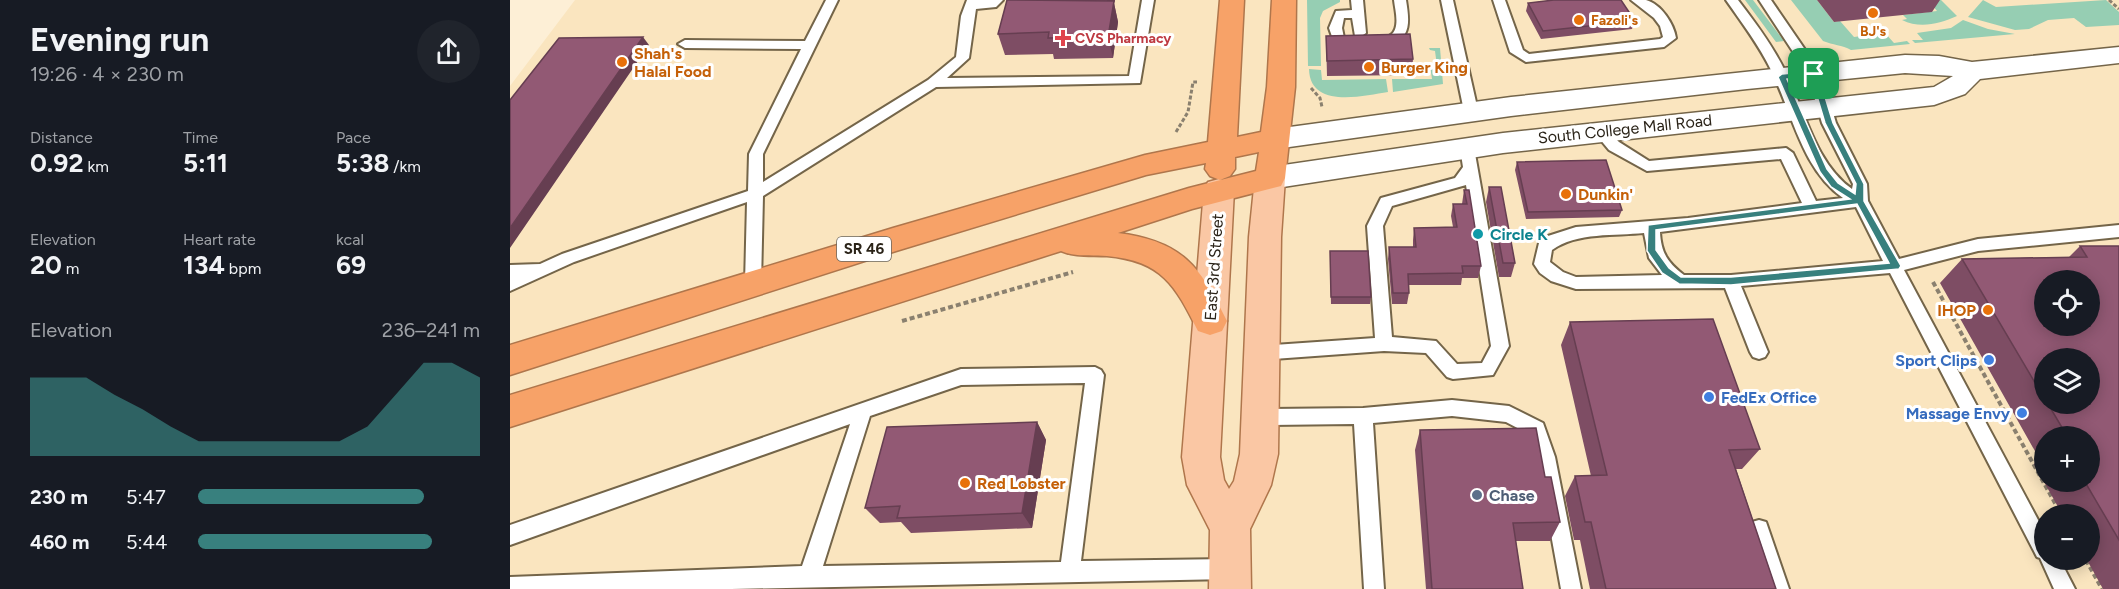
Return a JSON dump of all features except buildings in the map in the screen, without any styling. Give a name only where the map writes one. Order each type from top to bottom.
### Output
[{"type":"highway","name":"East 3rd Street","points":[[1219,190],[1232,0]]},
{"type":"highway","points":[[510,411],[1219,190],[1270,178],[1282,73],[1284,0]]},
{"type":"highway","name":"SR 46","points":[[510,360],[1145,165],[1275,139]]},
{"type":"highway","points":[[1047,243],[1129,246],[1155,252],[1170,263],[1188,282],[1201,301],[1210,321]]},
{"type":"main road","points":[[1275,139],[1471,111],[1782,77],[1916,64],[1972,71],[2119,55]]},
{"type":"main road","name":"South College Mall Road","points":[[1270,178],[1468,157],[1601,132],[1943,94],[1960,86],[1972,71]]},
{"type":"main road","points":[[1230,579],[1230,527],[1244,503],[1257,470],[1264,237],[1270,178]]},
{"type":"main road","name":"East 3rd Street","points":[[1219,190],[1202,468],[1214,501],[1230,527]]},
{"type":"lane","points":[[753,284],[756,154],[832,0]]},
{"type":"lane","points":[[510,285],[568,258],[756,194],[933,84],[962,58],[967,16],[972,3],[992,4],[997,0]]},
{"type":"lane","points":[[933,84],[1135,80],[1148,0]]},
{"type":"lane","points":[[1365,41],[1358,7],[1340,14],[1336,21],[1335,36],[1340,42],[1389,42],[1400,35],[1404,28],[1400,0]]},
{"type":"lane","points":[[1447,0],[1471,111]]},
{"type":"lane","points":[[1499,0],[1517,52],[1526,57],[1539,58],[1664,43],[1670,39],[1670,30],[1659,16],[1637,0]]},
{"type":"lane","points":[[1732,0],[1763,44],[1782,77],[1823,170],[1834,185],[1860,201]]},
{"type":"lane","points":[[1765,0],[1796,42],[1814,74],[1829,123],[1860,184],[1860,201],[2034,531]]},
{"type":"lane","points":[[686,44],[810,45]]},
{"type":"lane","points":[[1601,132],[1614,146],[1647,166],[1786,153],[1811,206]]},
{"type":"lane","points":[[1384,344],[1375,226],[1386,202],[1460,182],[1468,157]]},
{"type":"lane","points":[[1262,353],[1384,344],[1430,346],[1453,372],[1487,370],[1500,346],[1468,157]]},
{"type":"lane","points":[[1860,201],[1688,224],[1576,233],[1554,240],[1545,247],[1542,264],[1549,273],[1559,279],[1576,283],[1731,281],[1896,266],[1920,257],[1961,248],[2119,231]]},
{"type":"lane","points":[[1652,227],[1652,251],[1666,270],[1679,280]]},
{"type":"lane","points":[[510,271],[544,269]]},
{"type":"lane","points":[[1731,281],[1759,352]]},
{"type":"lane","points":[[510,535],[961,377],[1095,375],[1070,572]]},
{"type":"lane","points":[[1260,417],[1363,416],[1452,408],[1509,414],[1537,429],[1546,458],[1571,589]]},
{"type":"lane","points":[[809,576],[863,411]]},
{"type":"lane","points":[[1363,416],[1374,589]]},
{"type":"lane","points":[[1759,529],[1779,589]]},
{"type":"lane","points":[[2055,570],[2065,589]]},
{"type":"lane","points":[[510,587],[606,586],[809,576],[1070,572],[1230,579]]},
{"type":"path","points":[[2109,0],[2119,9]]},
{"type":"path","points":[[1934,282],[2056,504]]},
{"type":"path","points":[[2092,570],[2102,589]]},
{"type":"shaded area","points":[[575,0],[2119,0],[2119,589],[510,589],[510,86]]},
{"type":"green space","points":[[1307,0],[1340,0],[1323,11],[1320,18],[1321,66],[1308,66]]},
{"type":"green space","points":[[1745,0],[1753,0],[1784,41],[1776,42]]},
{"type":"green space","points":[[1791,0],[1817,0],[1834,22],[1840,21],[1854,37],[1885,33],[1894,43],[1907,41],[1910,44],[1851,50],[1823,41]]},
{"type":"green space","points":[[1928,0],[1941,0],[1957,16],[1923,25],[1902,20],[1907,19],[1903,15],[1937,11]]},
{"type":"green space","points":[[1983,0],[1996,7],[2106,0],[2119,12],[2119,25],[2086,27],[2074,18],[2048,20],[2029,29],[2015,30],[1968,17]]},
{"type":"green space","points":[[1963,20],[1988,29],[2015,34],[1915,43],[1912,40],[1923,40],[1917,33],[1951,28]]},
{"type":"green space","points":[[1429,48],[1440,48],[1443,84],[1393,92],[1392,79],[1432,79],[1430,66],[1437,66],[1435,51]]},
{"type":"green space","points":[[1309,69],[1321,70],[1322,80],[1386,79],[1388,92],[1352,97],[1328,95],[1318,90],[1312,82]]},
{"type":"place","name":"BJ's","points":[[1873,13]]},
{"type":"place","name":"Fazoli's","points":[[1579,20]]},
{"type":"place","name":"CVS Pharmacy","points":[[1063,38]]},
{"type":"place","name":"Shah's Halal Food","points":[[622,62]]},
{"type":"place","name":"Burger King","points":[[1369,67]]},
{"type":"place","name":"Dunkin'","points":[[1566,194]]},
{"type":"place","name":"Circle K","points":[[1478,234]]},
{"type":"place","name":"IHOP","points":[[1988,310]]},
{"type":"place","name":"Sport Clips","points":[[1989,360]]},
{"type":"place","name":"FedEx Office","points":[[1709,397]]},
{"type":"place","name":"Massage Envy","points":[[2022,413]]},
{"type":"place","name":"Red Lobster","points":[[965,483]]},
{"type":"place","name":"Chase","points":[[1477,495]]},
{"type":"route","points":[[1814,74],[1782,77],[1823,170],[1834,185],[1860,201],[1652,227],[1652,251],[1666,270],[1679,280],[1731,281],[1896,266],[1860,201],[1860,184],[1855,170],[1829,123],[1814,74]]}]
